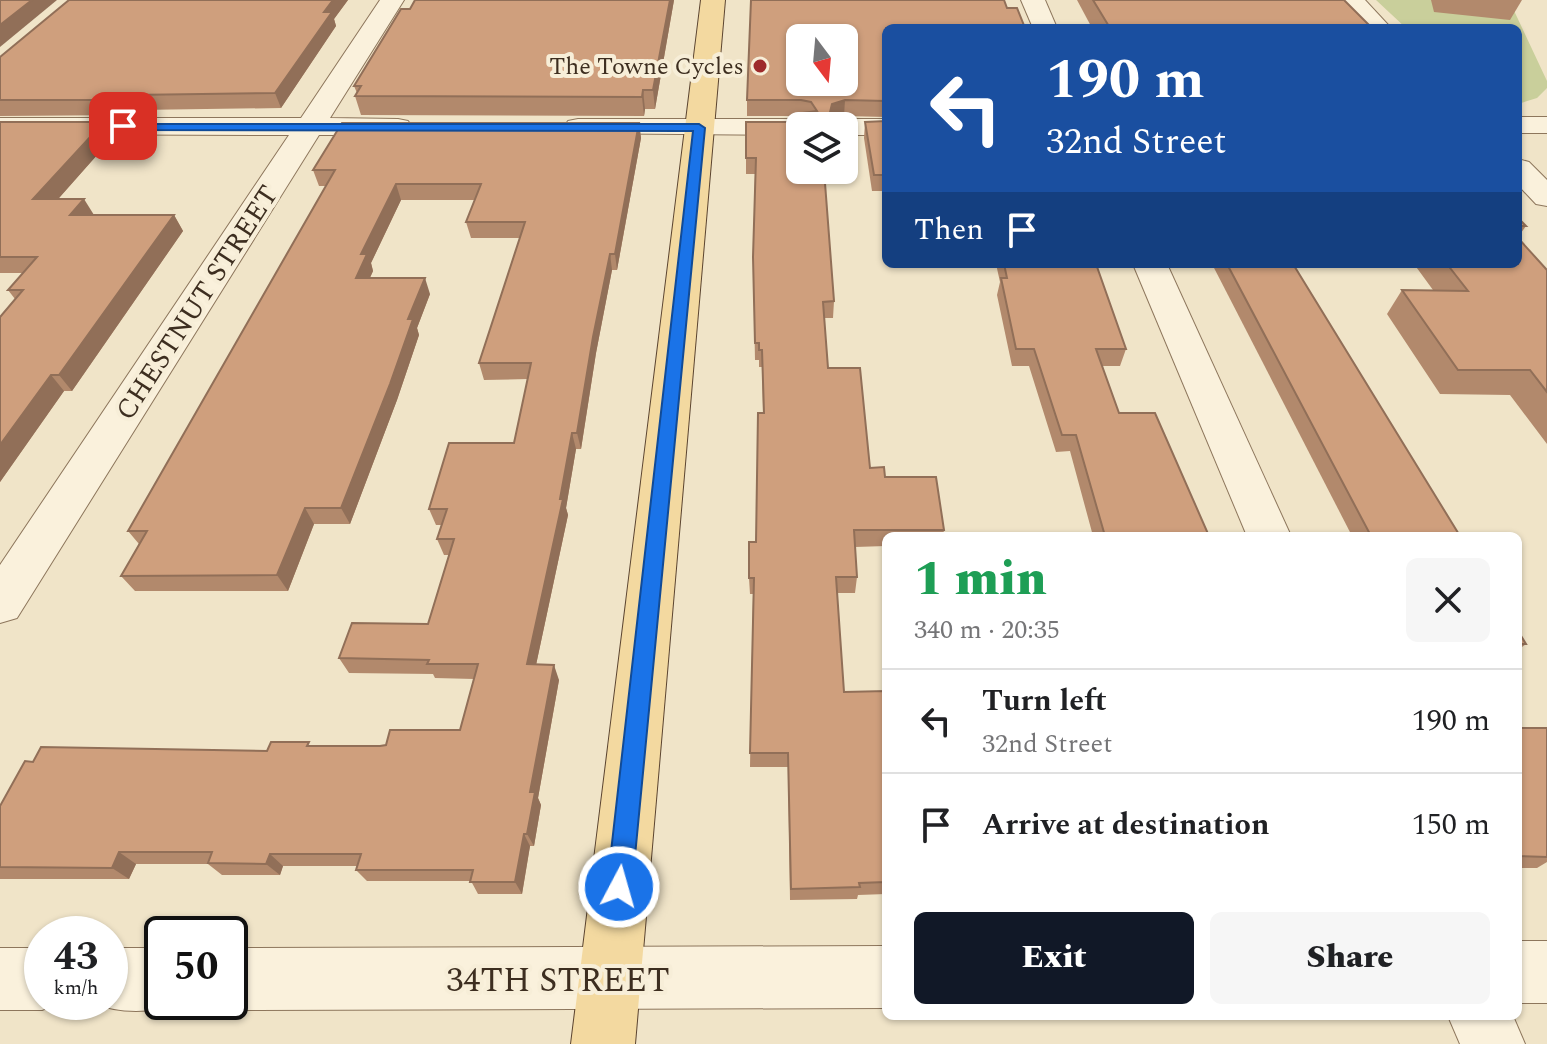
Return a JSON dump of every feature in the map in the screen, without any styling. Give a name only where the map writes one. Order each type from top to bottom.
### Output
[{"type":"main road","points":[[603,1044],[713,0]]},
{"type":"street","name":"CHESTNUT STREET","points":[[0,604],[392,0]]},
{"type":"street","points":[[1033,0],[1043,24]]},
{"type":"street","points":[[1352,0],[1375,24]]},
{"type":"street","points":[[1522,125],[1547,125]]},
{"type":"street","points":[[0,126],[431,127]]},
{"type":"street","points":[[552,127],[786,127]]},
{"type":"street","points":[[858,127],[882,127]]},
{"type":"street","points":[[1522,172],[1547,197]]},
{"type":"street","points":[[1152,268],[1267,532]]},
{"type":"street","points":[[1522,972],[1547,972]]},
{"type":"street","name":"34TH STREET","points":[[248,979],[882,977]]},
{"type":"street","points":[[0,979],[24,979]]},
{"type":"street","points":[[1482,1020],[1493,1044]]},
{"type":"green space","points":[[1376,0],[1509,0],[1520,24],[1402,24]]},
{"type":"green space","points":[[1522,28],[1547,81],[1547,88],[1537,98],[1522,103]]},
{"type":"building","points":[[0,0],[32,0],[0,25]]},
{"type":"building","points":[[69,0],[333,0],[324,12],[332,12],[275,93],[130,95],[125,100],[0,100],[0,57]]},
{"type":"building","points":[[415,0],[670,0],[653,90],[643,90],[642,97],[355,96],[361,86],[354,86],[401,9],[410,9]]},
{"type":"building","points":[[751,0],[1004,0],[1007,8],[1017,8],[1023,24],[882,24],[882,101],[845,100],[832,104],[830,112],[810,112],[817,111],[811,102],[747,100]]},
{"type":"building","points":[[1093,0],[1344,0],[1368,24],[1108,24]]},
{"type":"building","points":[[882,121],[882,175],[874,175],[865,122]]},
{"type":"building","points":[[0,122],[104,122],[33,199],[84,199],[70,215],[174,215],[59,375],[51,375],[0,445],[0,317],[23,290],[8,290],[37,257],[0,257]]},
{"type":"building","points":[[746,122],[786,122],[786,184],[825,184],[834,301],[823,302],[828,368],[860,368],[870,468],[884,467],[885,477],[936,477],[944,530],[854,530],[857,577],[836,577],[844,692],[882,691],[882,882],[859,883],[860,887],[791,889],[788,753],[750,753],[754,578],[749,578],[749,542],[756,542],[758,413],[764,413],[762,350],[759,350],[759,343],[755,343],[753,257],[756,158],[746,158]]},
{"type":"building","points":[[342,123],[639,123],[615,254],[610,254],[577,433],[572,433],[560,499],[563,499],[527,664],[554,665],[530,792],[535,792],[515,882],[470,882],[473,870],[356,870],[361,854],[270,854],[266,864],[208,863],[212,852],[119,852],[112,868],[0,867],[0,806],[25,761],[33,762],[41,747],[267,751],[271,742],[309,742],[307,746],[380,746],[386,745],[390,730],[460,730],[478,664],[339,658],[352,623],[428,624],[454,539],[437,539],[447,509],[429,509],[449,443],[514,443],[531,363],[479,363],[525,222],[466,222],[481,184],[396,184],[361,254],[367,254],[356,278],[425,278],[408,319],[413,319],[390,384],[341,508],[305,508],[277,575],[121,576],[147,531],[128,531],[335,170],[313,170]]},
{"type":"building","points":[[1522,242],[1547,270],[1547,392],[1530,370],[1458,370],[1402,290],[1468,291],[1450,268],[1522,268]]},
{"type":"building","points":[[1005,268],[1097,268],[1126,349],[1096,349],[1119,413],[1155,413],[1207,532],[1104,532],[1076,435],[1062,435],[1034,349],[1016,349],[1001,278],[1007,278]]},
{"type":"building","points":[[1229,268],[1295,268],[1458,532],[1369,532]]},
{"type":"building","points":[[1522,728],[1547,728],[1547,857],[1522,856]]},
{"type":"place","name":"The Towne Cycles","points":[[760,66]]},
{"type":"route","points":[[123,126],[699,128],[619,887]]}]
